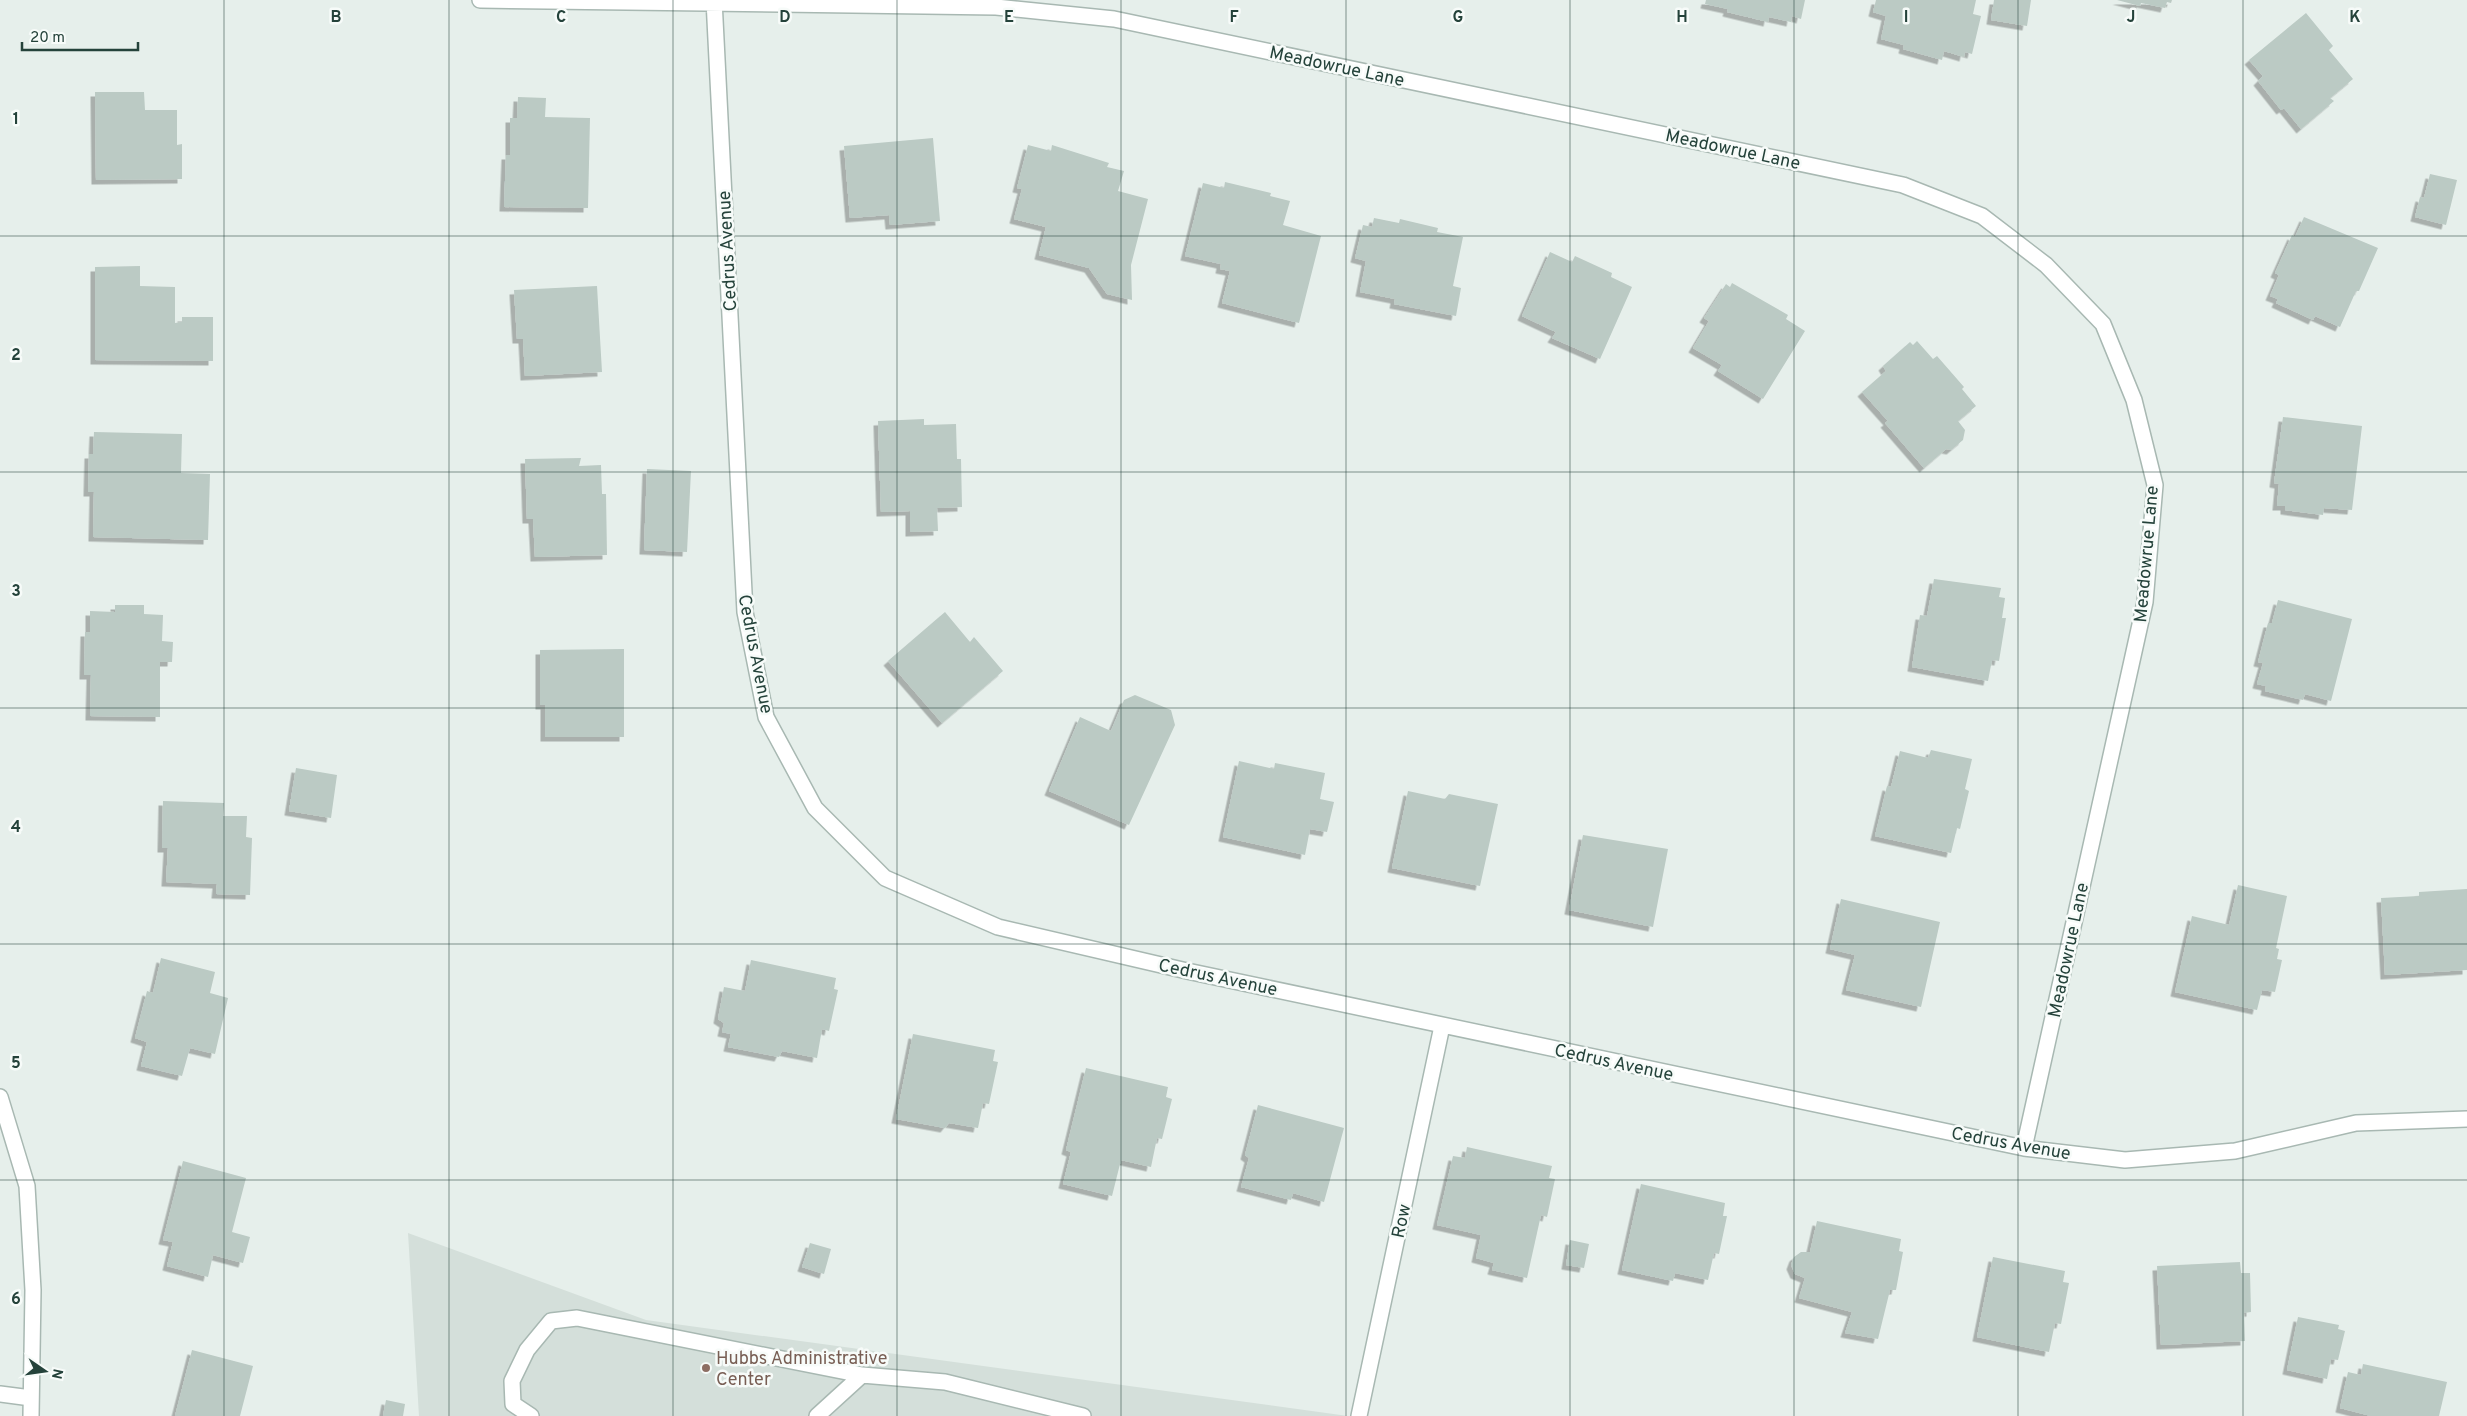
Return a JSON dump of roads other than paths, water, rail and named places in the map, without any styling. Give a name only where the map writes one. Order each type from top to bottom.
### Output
[{"type":"street","name":"Meadowrue Lane","points":[[480,0],[996,7],[1114,19],[1903,185],[1982,216],[2046,264],[2104,324],[2134,400],[2155,485],[2145,602],[2024,1148]]},
{"type":"street","name":"Cedrus Avenue","points":[[714,2],[745,612],[766,717],[815,808],[885,878],[998,927],[1442,1026],[2024,1148],[2125,1160],[2235,1152],[2356,1122],[2467,1119]]},
{"type":"street","name":"Row","points":[[1359,1416],[1442,1026]]},
{"type":"street","points":[[0,1097],[27,1186],[33,1290],[31,1416]]},
{"type":"street","points":[[531,1416],[513,1404],[512,1381],[528,1350],[551,1321],[577,1318],[862,1375],[946,1382],[1083,1416]]},
{"type":"street","points":[[817,1416],[862,1375]]},
{"type":"street","points":[[0,1394],[31,1398]]},
{"type":"place","name":"Hubbs Administrative Center","points":[[706,1368]]}]
